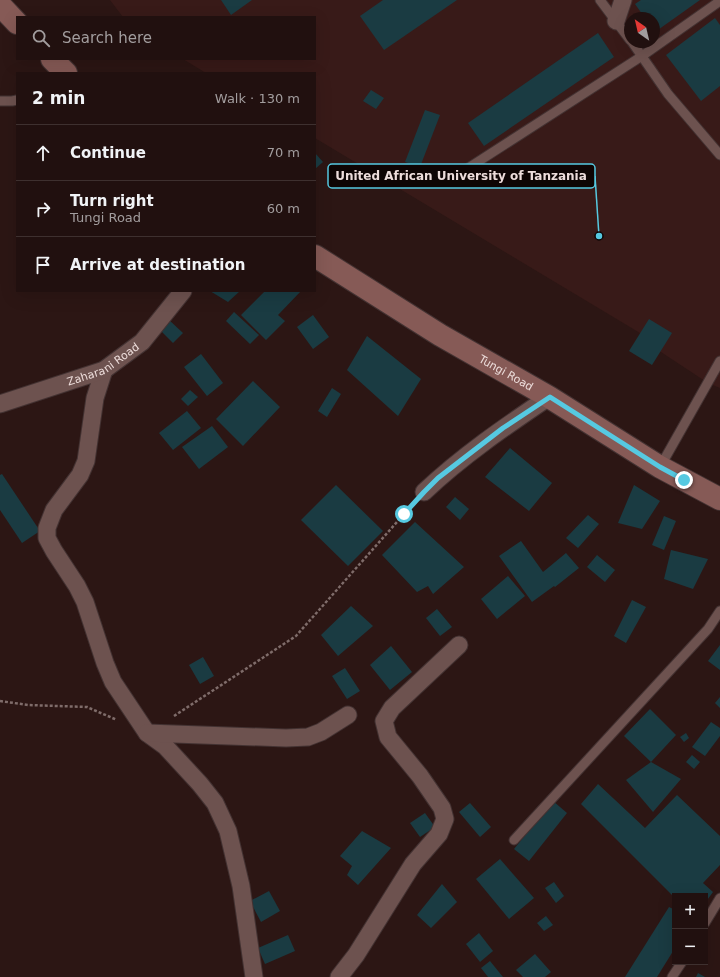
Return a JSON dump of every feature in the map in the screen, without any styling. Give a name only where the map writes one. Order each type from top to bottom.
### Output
[{"type":"main road","points":[[0,5],[16,22]]},
{"type":"main road","name":"Tungi Road","points":[[316,257],[440,335],[550,397],[660,467],[720,499]]},
{"type":"street","points":[[616,21],[623,0]]},
{"type":"street","name":"Zaharani Road","points":[[0,404],[104,370],[142,342],[181,292]]},
{"type":"street","points":[[104,370],[94,398],[86,461],[80,475],[54,510],[47,528],[47,538],[77,586],[85,602],[109,675],[147,733],[165,746],[200,784],[215,803],[228,831],[241,886],[254,977]]},
{"type":"street","points":[[424,492],[438,478],[503,428],[550,397]]},
{"type":"street","points":[[339,977],[356,955],[413,864],[439,834],[442,828],[445,819],[442,808],[420,776],[388,737],[384,721],[392,708],[460,645]]},
{"type":"street","points":[[147,733],[286,738],[308,737],[321,732],[348,716]]},
{"type":"lane","points":[[600,0],[624,32]]},
{"type":"lane","points":[[462,172],[642,56],[720,2]]},
{"type":"lane","points":[[636,48],[668,94],[720,154]]},
{"type":"lane","points":[[0,101],[12,102],[16,100]]},
{"type":"lane","points":[[660,467],[720,361]]},
{"type":"lane","points":[[514,840],[708,629],[720,612]]},
{"type":"lane","points":[[708,918],[720,898]]},
{"type":"lane","points":[[672,977],[680,965]]},
{"type":"path","points":[[173,716],[296,636],[424,492]]},
{"type":"path","points":[[0,701],[28,705],[87,707],[147,733]]},
{"type":"shaded area","points":[[110,0],[720,0],[720,388],[708,383],[661,352],[640,333],[316,139],[316,72],[204,72],[185,60],[316,60],[316,16],[122,16]]},
{"type":"building","points":[[221,0],[252,0],[231,15]]},
{"type":"building","points":[[383,0],[457,0],[384,50],[360,16]]},
{"type":"building","points":[[641,0],[700,0],[660,28],[660,12],[641,12],[635,4]]},
{"type":"building","points":[[715,18],[720,25],[720,86],[701,101],[666,55]]},
{"type":"building","points":[[598,33],[614,57],[484,146],[468,123]]},
{"type":"building","points":[[371,90],[384,98],[376,109],[363,101]]},
{"type":"building","points":[[425,110],[440,115],[420,167],[405,162]]},
{"type":"building","points":[[316,154],[323,162],[316,168]]},
{"type":"building","points":[[212,292],[239,292],[228,302]]},
{"type":"building","points":[[264,292],[300,292],[278,315],[285,321],[266,340],[241,315]]},
{"type":"building","points":[[234,312],[259,335],[250,344],[226,321]]},
{"type":"building","points":[[313,315],[329,337],[313,349],[297,327]]},
{"type":"building","points":[[168,319],[183,333],[173,343],[159,329]]},
{"type":"building","points":[[649,319],[672,333],[652,365],[629,351]]},
{"type":"building","points":[[367,336],[421,379],[398,416],[347,370]]},
{"type":"building","points":[[201,354],[223,383],[207,396],[184,367]]},
{"type":"building","points":[[253,381],[280,407],[243,446],[216,419]]},
{"type":"building","points":[[332,388],[341,394],[327,417],[318,411]]},
{"type":"building","points":[[190,390],[198,397],[188,406],[181,399]]},
{"type":"building","points":[[187,411],[201,428],[173,450],[159,433]]},
{"type":"building","points":[[212,426],[228,447],[199,469],[182,447]]},
{"type":"building","points":[[510,448],[552,483],[529,511],[485,477]]},
{"type":"building","points":[[2,474],[40,531],[22,543],[0,510],[0,475]]},
{"type":"building","points":[[336,485],[383,531],[348,566],[301,520]]},
{"type":"building","points":[[634,485],[660,501],[642,529],[618,523]]},
{"type":"building","points":[[455,497],[469,509],[460,520],[446,507]]},
{"type":"building","points":[[588,515],[599,524],[578,548],[566,538]]},
{"type":"building","points":[[664,516],[676,521],[664,550],[652,545]]},
{"type":"building","points":[[415,522],[464,567],[433,594],[428,586],[417,592],[382,555]]},
{"type":"building","points":[[521,541],[543,572],[566,553],[579,568],[555,587],[554,586],[532,602],[499,556]]},
{"type":"building","points":[[671,550],[708,559],[693,589],[664,579]]},
{"type":"building","points":[[597,555],[615,570],[605,582],[587,567]]},
{"type":"building","points":[[508,576],[525,596],[497,619],[481,599]]},
{"type":"building","points":[[632,600],[646,607],[626,643],[614,636]]},
{"type":"building","points":[[351,606],[373,626],[338,656],[321,635]]},
{"type":"building","points":[[437,609],[452,627],[440,636],[426,618]]},
{"type":"building","points":[[720,645],[720,670],[708,661]]},
{"type":"building","points":[[391,646],[412,672],[390,690],[370,665]]},
{"type":"building","points":[[203,657],[214,676],[200,684],[189,665]]},
{"type":"building","points":[[345,668],[360,691],[347,699],[332,676]]},
{"type":"building","points":[[720,697],[720,708],[715,703]]},
{"type":"building","points":[[650,709],[676,735],[651,762],[624,736]]},
{"type":"building","points":[[711,722],[720,728],[720,736],[705,756],[692,747]]},
{"type":"building","points":[[686,733],[689,738],[684,742],[680,737]]},
{"type":"building","points":[[692,755],[700,762],[694,769],[686,762]]},
{"type":"building","points":[[651,762],[681,779],[653,812],[626,780]]},
{"type":"building","points":[[598,784],[645,828],[677,795],[720,836],[720,865],[703,883],[713,892],[708,899],[708,893],[672,893],[672,895],[581,804]]},
{"type":"building","points":[[553,801],[567,813],[529,861],[514,849]]},
{"type":"building","points":[[470,803],[491,827],[480,837],[459,812]]},
{"type":"building","points":[[425,813],[435,827],[420,837],[410,823]]},
{"type":"building","points":[[362,831],[391,848],[358,885],[347,875],[352,866],[340,856]]},
{"type":"building","points":[[500,859],[534,898],[509,919],[476,879]]},
{"type":"building","points":[[554,882],[564,896],[556,903],[545,888]]},
{"type":"building","points":[[442,884],[457,902],[431,928],[417,915]]},
{"type":"building","points":[[269,891],[280,911],[261,922],[250,901]]},
{"type":"building","points":[[669,907],[672,908],[672,953],[657,977],[625,977]]},
{"type":"building","points":[[546,916],[553,925],[544,931],[537,923]]},
{"type":"building","points":[[479,933],[493,951],[480,962],[466,944]]},
{"type":"building","points":[[288,935],[295,951],[265,964],[258,948]]},
{"type":"building","points":[[535,954],[551,972],[545,977],[523,977],[516,970]]},
{"type":"building","points":[[490,961],[503,977],[488,977],[481,968]]},
{"type":"building","points":[[698,973],[705,977],[696,977]]},
{"type":"place","name":"United African University of Tanzania","points":[[599,236]]},
{"type":"route","points":[[404,514],[438,478],[503,428],[550,397],[660,467],[684,480]]}]
